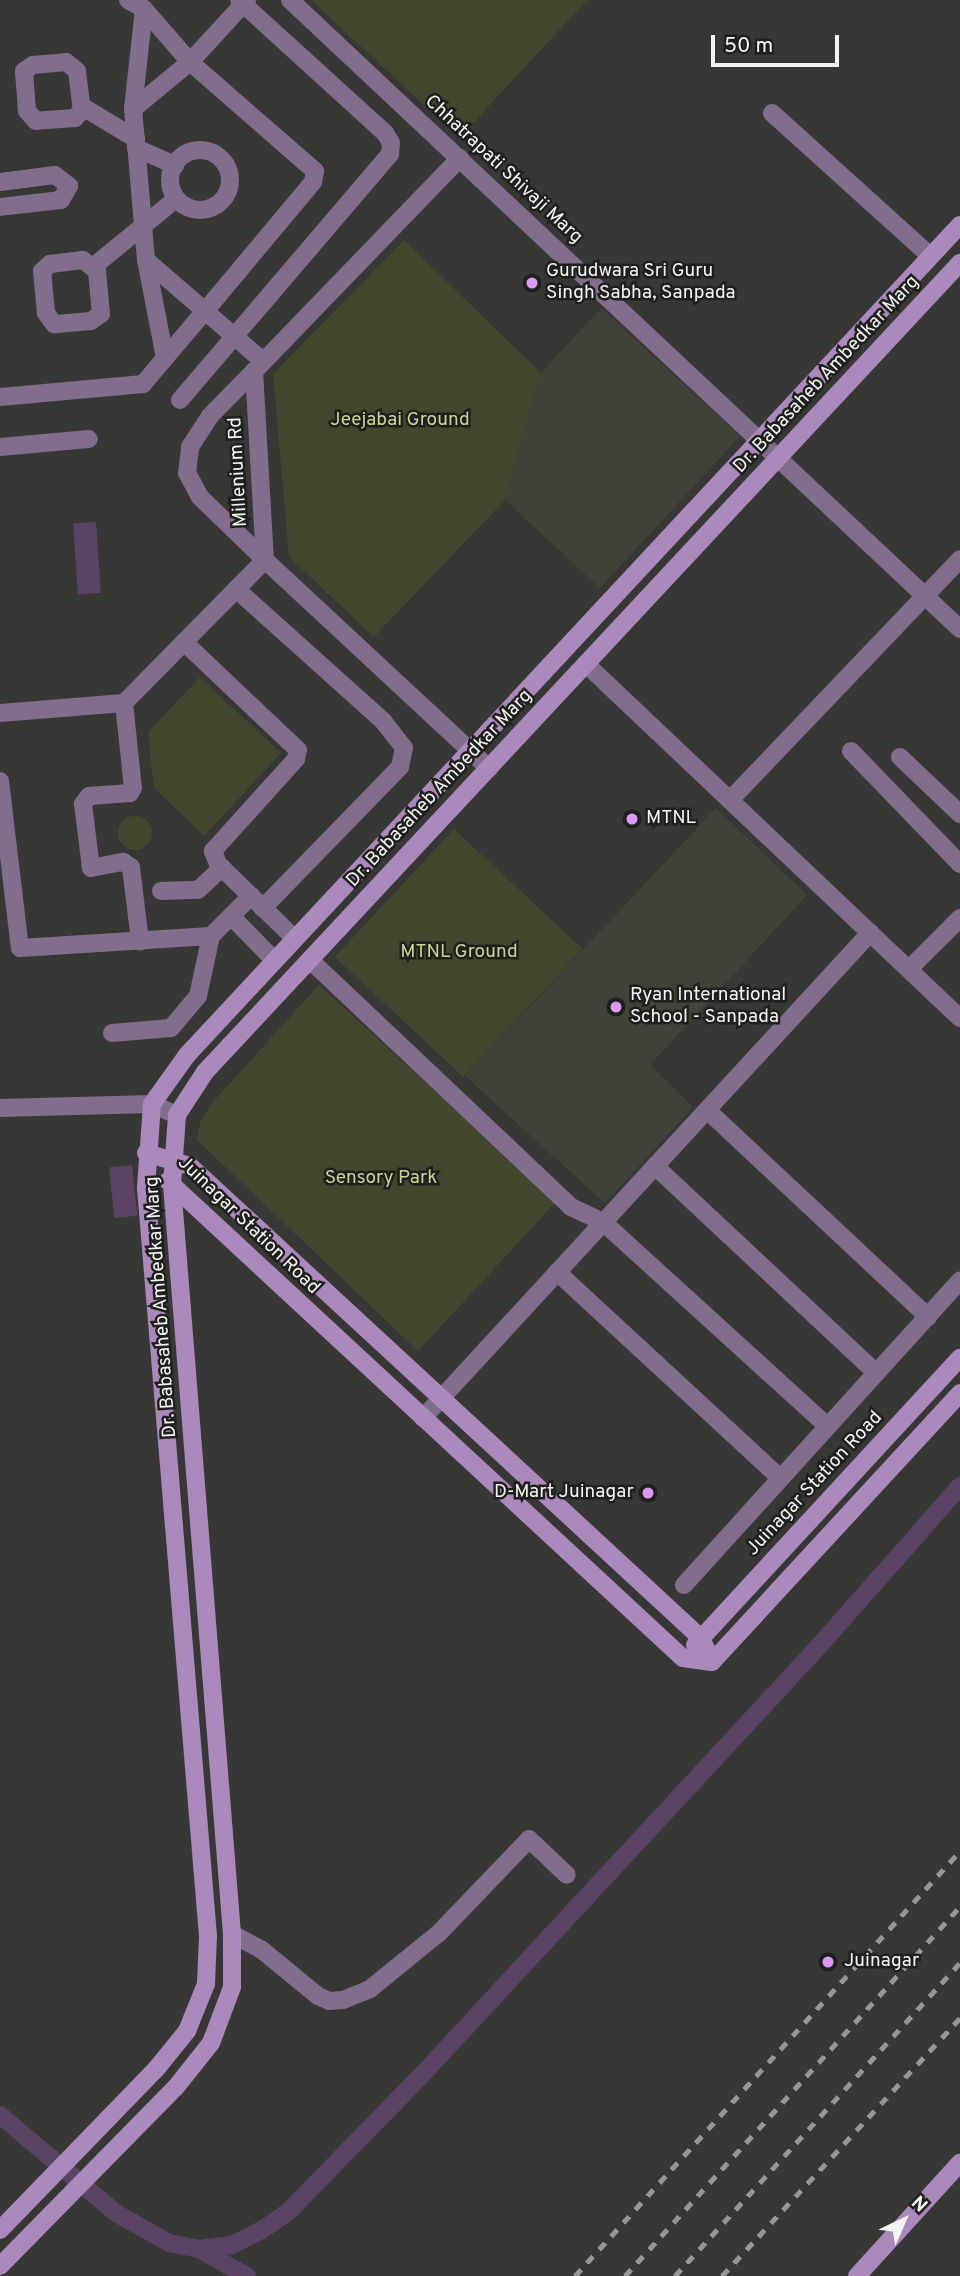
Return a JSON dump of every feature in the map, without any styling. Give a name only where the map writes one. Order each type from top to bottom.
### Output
[{"type":"main road","name":"Dr. Babasaheb Ambedkar Marg","points":[[0,2230],[158,2068],[187,2031],[206,1984],[208,1936],[179,1597],[146,1153],[152,1104],[187,1055],[274,960],[930,256],[956,234]]},
{"type":"main road","points":[[956,234],[959,266]]},
{"type":"main road","name":"Dr. Babasaheb Ambedkar Marg","points":[[0,2266],[176,2087],[211,2043],[232,1987],[232,1934],[172,1185],[177,1115],[205,1072],[959,266]]},
{"type":"main road","name":"Juinagar Station Road","points":[[146,1153],[190,1166],[701,1639],[712,1662]]},
{"type":"main road","name":"Juinagar Station Road","points":[[146,1153],[172,1185],[683,1658],[960,1358]]},
{"type":"main road","points":[[683,1658],[712,1662],[960,1393]]},
{"type":"main road","points":[[179,1597],[205,1596]]},
{"type":"main road","points":[[857,2276],[960,2163]]},
{"type":"street","name":"Chhatrapati Shivaji Marg","points":[[290,0],[960,629]]},
{"type":"street","points":[[133,108],[190,62],[243,1],[391,143],[382,164],[180,400]]},
{"type":"street","points":[[0,397],[143,384],[313,182],[315,171],[190,62],[136,4]]},
{"type":"street","points":[[136,4],[133,108],[146,260],[165,358]]},
{"type":"street","points":[[82,107],[136,144],[174,165]]},
{"type":"street","points":[[772,113],[930,256]]},
{"type":"street","points":[[192,151],[211,153],[225,164],[230,182],[222,201],[214,207],[193,210],[176,199],[170,179],[174,165],[192,151]]},
{"type":"street","points":[[460,158],[210,416],[190,447],[187,473],[200,498],[489,768]]},
{"type":"street","points":[[0,181],[55,175],[69,186],[61,200],[0,207]]},
{"type":"street","points":[[94,266],[143,223],[176,199]]},
{"type":"street","points":[[146,260],[234,336],[258,366]]},
{"type":"street","name":"Millenium Rd","points":[[258,366],[265,560]]},
{"type":"street","points":[[0,447],[89,439]]},
{"type":"street","points":[[730,800],[960,559]]},
{"type":"street","points":[[0,713],[124,703],[265,560]]},
{"type":"street","points":[[112,1033],[171,1028],[198,996],[211,936],[231,916],[257,902],[392,776],[404,758],[404,748],[383,721],[236,589]]},
{"type":"street","points":[[184,642],[298,750],[296,759],[216,844],[214,857],[295,939]]},
{"type":"street","points":[[586,664],[960,1018]]},
{"type":"street","points":[[124,703],[133,788],[130,793],[89,796],[83,804],[91,868],[123,862],[131,867],[141,941]]},
{"type":"street","points":[[851,751],[960,864]]},
{"type":"street","points":[[900,757],[960,814]]},
{"type":"street","points":[[0,781],[20,948],[211,936]]},
{"type":"street","points":[[160,891],[198,890],[222,868]]},
{"type":"street","points":[[231,916],[274,960]]},
{"type":"street","points":[[909,969],[960,918]]},
{"type":"street","points":[[423,1418],[870,933]]},
{"type":"street","points":[[310,960],[571,1208],[603,1222],[827,1426]]},
{"type":"street","points":[[0,1108],[152,1104],[177,1115]]},
{"type":"street","points":[[707,1110],[928,1317]]},
{"type":"street","points":[[655,1166],[876,1373]]},
{"type":"street","points":[[557,1272],[780,1478]]},
{"type":"street","points":[[684,1585],[960,1281]]},
{"type":"street","points":[[232,1934],[262,1950],[318,1996],[329,2001],[343,2000],[370,1989],[439,1933],[529,1839],[567,1875]]},
{"type":"shaded area","points":[[601,308],[740,436],[600,588],[505,500],[541,373]]},
{"type":"shaded area","points":[[96,522],[101,593],[78,594],[73,524]]},
{"type":"shaded area","name":"Ryan International School - Sanpada","points":[[716,808],[807,895],[650,1065],[693,1107],[605,1203],[465,1076]]},
{"type":"shaded area","points":[[132,1165],[137,1216],[114,1218],[109,1167]]},
{"type":"green space","points":[[311,0],[587,0],[459,138]]},
{"type":"green space","name":"Jeejabai Ground","points":[[404,240],[541,373],[505,500],[374,637],[289,557],[273,374]]},
{"type":"green space","points":[[200,677],[281,753],[204,836],[154,788],[148,732]]},
{"type":"green space","points":[[135,816],[147,821],[152,833],[147,845],[135,850],[123,845],[118,833],[123,821]]},
{"type":"green space","name":"MTNL Ground","points":[[454,829],[583,949],[463,1077],[335,957]]},
{"type":"green space","name":"Sensory Park","points":[[319,985],[556,1202],[418,1351],[197,1140],[200,1122],[211,1104]]},
{"type":"waterway","points":[[0,2115],[116,2213],[169,2243],[199,2249],[232,2245],[262,2230],[289,2211],[418,2079],[820,1645],[960,1486]]},
{"type":"waterway","points":[[199,2249],[247,2276]]},
{"type":"railway","points":[[575,2276],[960,1851]]},
{"type":"railway","points":[[625,2276],[960,1906]]},
{"type":"railway","points":[[675,2276],[960,1963]]},
{"type":"railway","points":[[722,2276],[960,2018]]},
{"type":"place","name":"Gurudwara Sri Guru Singh Sabha, Sanpada","points":[[532,283]]},
{"type":"place","name":"MTNL","points":[[632,819]]},
{"type":"place","name":"Ryan International School - Sanpada","points":[[616,1007]]},
{"type":"place","name":"D-Mart Juinagar","points":[[648,1493]]},
{"type":"place","name":"Juinagar","points":[[828,1962]]}]
